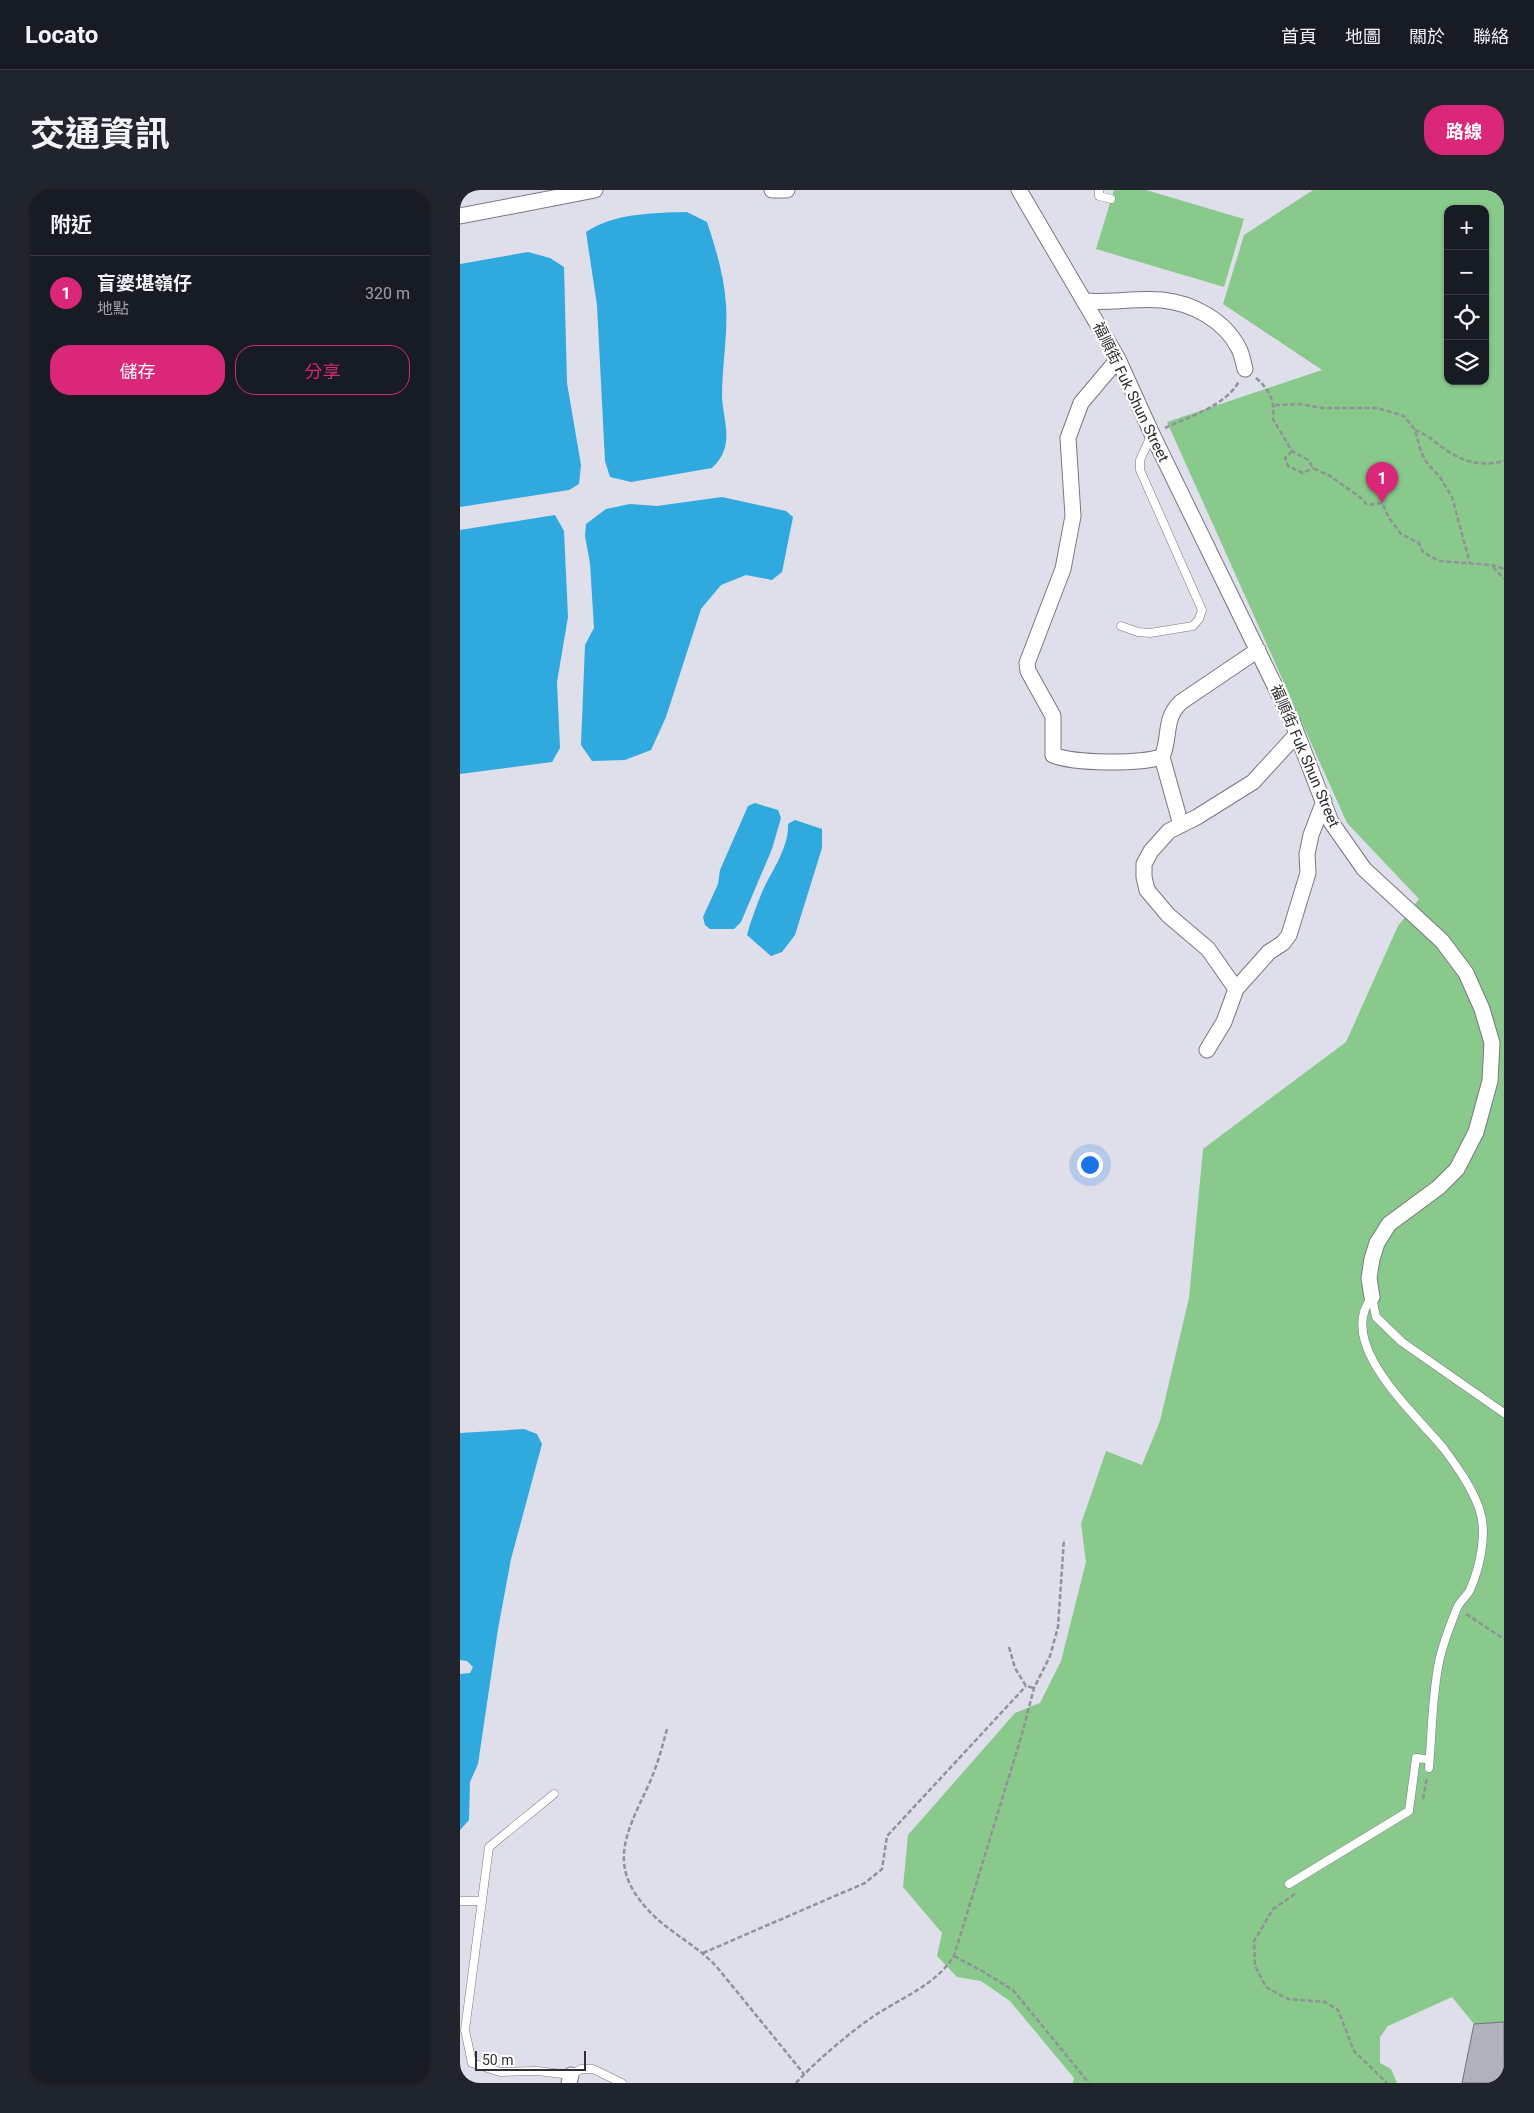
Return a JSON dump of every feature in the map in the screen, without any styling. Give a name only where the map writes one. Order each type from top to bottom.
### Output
[{"type":"street","points":[[460,216],[595,190]]},
{"type":"street","points":[[772,190],[787,190]]},
{"type":"street","name":"福順街 Fuk Shun Street","points":[[1019,190],[1118,359],[1152,434],[1297,734],[1332,822],[1364,869],[1442,941],[1466,973],[1482,1009],[1492,1043],[1490,1081],[1476,1132],[1457,1169],[1439,1187],[1389,1224],[1377,1243],[1372,1259],[1370,1278],[1372,1297]]},
{"type":"street","points":[[1084,301],[1106,303],[1161,300],[1187,306],[1220,322],[1239,347],[1245,369]]},
{"type":"street","points":[[1118,359],[1081,403],[1068,438],[1073,516],[1063,570],[1027,663],[1028,671],[1053,716],[1053,755],[1064,760],[1084,761],[1150,761],[1162,757]]},
{"type":"street","points":[[1181,825],[1162,757],[1166,747],[1171,712],[1181,702],[1258,650]]},
{"type":"street","points":[[1236,989],[1208,949],[1168,915],[1147,890],[1144,864],[1169,831],[1253,782],[1297,734]]},
{"type":"street","points":[[1207,1050],[1224,1022],[1236,989],[1269,952],[1283,943],[1289,935],[1308,873],[1307,854],[1311,835],[1324,801]]},
{"type":"lane","points":[[1098,190],[1099,196],[1111,199]]},
{"type":"lane","points":[[1121,626],[1138,632],[1150,633],[1193,626],[1200,619],[1202,610],[1140,470],[1140,460],[1152,434]]},
{"type":"lane","points":[[1372,1297],[1364,1306],[1362,1319],[1373,1362],[1388,1384],[1443,1449],[1466,1481],[1480,1510],[1483,1536],[1476,1571],[1470,1592],[1458,1607],[1439,1661],[1429,1768]]},
{"type":"lane","name":"福順街 Fuk Shun Street","points":[[1372,1297],[1376,1317],[1402,1342],[1504,1413]]},
{"type":"lane","points":[[1289,1884],[1409,1811],[1416,1758],[1425,1759]]},
{"type":"lane","points":[[554,1794],[490,1847],[465,2030],[472,2063],[500,2072],[537,2071],[570,2079],[581,2069],[593,2069],[622,2083]]},
{"type":"lane","points":[[460,1901],[482,1901]]},
{"type":"path","points":[[1152,434],[1217,402],[1235,388],[1245,369],[1263,384],[1275,405],[1273,420],[1292,451],[1308,460],[1314,468],[1338,481],[1361,498],[1367,505],[1382,503],[1389,518],[1401,534],[1419,544],[1423,552],[1439,561],[1492,565],[1504,569]]},
{"type":"path","points":[[1275,405],[1300,404],[1322,408],[1377,408],[1404,416],[1415,430],[1421,452],[1452,496],[1470,564]]},
{"type":"path","points":[[1415,430],[1423,432],[1446,450],[1475,465],[1504,461]]},
{"type":"path","points":[[1292,451],[1285,458],[1288,466],[1303,473],[1314,468]]},
{"type":"path","points":[[1492,565],[1504,578]]},
{"type":"path","points":[[796,2083],[869,2019],[923,1987],[947,1966],[954,1956],[1022,1734],[1034,1688],[1050,1656],[1058,1627],[1064,1539]]},
{"type":"path","points":[[1458,1607],[1504,1639]]},
{"type":"path","points":[[1009,1647],[1014,1668],[1026,1686],[1034,1688]]},
{"type":"path","points":[[703,1953],[865,1883],[882,1869],[887,1836],[1026,1686]]},
{"type":"path","points":[[667,1730],[658,1762],[624,1842],[623,1861],[630,1882],[651,1912],[703,1953],[804,2074]]},
{"type":"path","points":[[1422,1802],[1429,1768]]},
{"type":"path","points":[[1303,1889],[1273,1909],[1254,1941],[1254,1966],[1266,1987],[1288,1999],[1325,2002],[1338,2010],[1354,2051],[1386,2083]]},
{"type":"path","points":[[954,1956],[982,1970],[1013,1990],[1089,2083]]},
{"type":"green space","points":[[1114,190],[1146,190],[1244,219],[1224,287],[1096,249]]},
{"type":"green space","points":[[1313,190],[1504,190],[1504,2022],[1474,2024],[1452,1997],[1388,2026],[1380,2037],[1380,2063],[1391,2069],[1397,2083],[1073,2083],[1074,2078],[1010,2001],[981,1981],[957,1977],[937,1956],[942,1933],[903,1887],[908,1835],[1015,1713],[1040,1703],[1061,1661],[1086,1562],[1081,1524],[1106,1451],[1142,1465],[1160,1421],[1189,1298],[1203,1149],[1346,1042],[1398,926],[1419,899],[1347,823],[1167,422],[1322,370],[1223,304],[1244,235]]},
{"type":"water","points":[[687,212],[707,222],[723,283],[726,304],[726,339],[722,396],[726,433],[724,451],[712,468],[631,482],[610,477],[605,461],[597,305],[586,232],[609,221],[634,215]]},
{"type":"water","points":[[528,252],[550,258],[564,267],[567,383],[581,465],[579,484],[569,490],[460,507],[460,264]]},
{"type":"water","points":[[722,497],[786,511],[793,517],[782,572],[772,580],[746,575],[721,585],[701,609],[666,717],[651,750],[625,760],[592,761],[581,745],[585,645],[594,628],[590,563],[585,536],[586,524],[606,509],[630,504],[657,506]]},
{"type":"water","points":[[555,515],[564,531],[568,617],[557,682],[560,748],[552,762],[460,774],[460,530]]},
{"type":"water","points":[[755,803],[778,810],[781,818],[772,849],[741,922],[734,929],[710,929],[705,925],[703,917],[718,884],[720,870],[748,806]]},
{"type":"water","points":[[795,820],[822,829],[822,848],[795,935],[782,952],[771,956],[747,935],[763,890],[776,866],[786,841],[788,824]]},
{"type":"water","points":[[524,1429],[537,1434],[542,1444],[511,1559],[498,1629],[478,1764],[470,1782],[469,1820],[460,1830],[460,1674],[470,1673],[473,1667],[467,1661],[460,1660],[460,1433]]},
{"type":"building","points":[[1504,2022],[1504,2083],[1462,2083],[1474,2024]]},
{"type":"place","name":"盲婆堪嶺仔","points":[[1382,503]]}]
